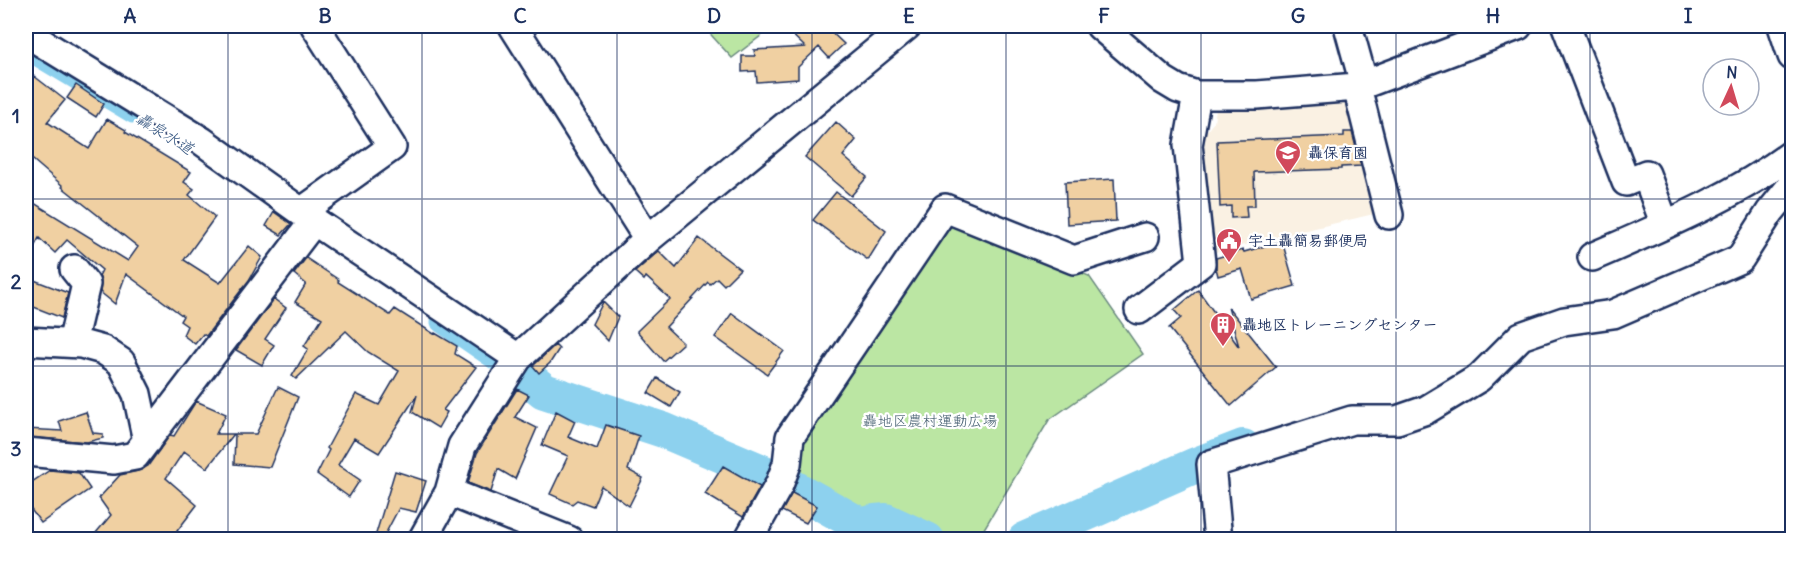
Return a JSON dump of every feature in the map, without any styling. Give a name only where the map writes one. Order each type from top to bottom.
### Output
[{"type":"street","points":[[26,452],[114,460],[135,456],[307,217],[392,147],[315,26]]},
{"type":"street","points":[[513,26],[648,238]]},
{"type":"street","points":[[422,540],[449,492],[462,446],[518,358],[648,238],[907,26]]},
{"type":"street","points":[[1100,26],[1163,80],[1178,89],[1197,95],[1257,95],[1360,85],[1518,26]]},
{"type":"street","points":[[1566,26],[1626,182],[1646,174],[1665,225]]},
{"type":"street","points":[[1782,26],[1792,56]]},
{"type":"street","points":[[1353,29],[1360,85],[1389,215]]},
{"type":"street","points":[[26,33],[202,141],[307,217],[518,358]]},
{"type":"street","points":[[1139,310],[1201,263],[1188,145],[1197,95]]},
{"type":"street","points":[[1592,257],[1665,225],[1742,187],[1770,171],[1792,153]]},
{"type":"street","points":[[1218,540],[1211,464],[1352,420],[1397,420],[1426,410],[1479,378],[1521,336],[1564,321],[1613,314],[1740,259],[1770,212],[1792,184]]},
{"type":"street","points":[[748,540],[779,485],[787,464],[790,437],[945,208],[1074,260],[1145,237]]},
{"type":"street","points":[[72,343],[86,284],[74,269]]},
{"type":"street","points":[[26,341],[81,344],[103,350],[121,362],[137,394],[147,441]]},
{"type":"street","points":[[449,492],[568,540]]},
{"type":"shaded area","name":"轟保育園","points":[[1352,96],[1382,212],[1211,253],[1200,139],[1214,122],[1217,103]]},
{"type":"green space","points":[[703,26],[774,26],[732,58]]},
{"type":"green space","name":"轟地区農村運動広場","points":[[947,217],[1089,276],[1143,354],[1049,420],[978,539],[944,539],[875,509],[866,521],[787,478],[794,441]]},
{"type":"building","points":[[783,26],[825,26],[844,44],[829,58],[819,47],[798,67],[798,79],[757,82],[756,71],[742,72],[742,56],[755,56],[754,50],[805,47]]},
{"type":"building","points":[[34,76],[65,100],[47,122],[89,149],[107,119],[191,172],[184,182],[194,189],[189,195],[215,217],[184,260],[220,283],[249,246],[262,257],[249,280],[206,336],[203,334],[195,344],[183,335],[187,326],[180,321],[183,316],[126,274],[115,304],[100,292],[99,276],[102,270],[67,240],[55,253],[39,238],[26,262],[26,198],[128,261],[138,247],[62,187],[26,154],[26,87]]},
{"type":"building","points":[[76,85],[104,104],[96,117],[67,98]]},
{"type":"building","points":[[836,122],[856,140],[843,156],[867,177],[851,196],[805,157]]},
{"type":"building","points":[[1344,132],[1352,132],[1361,166],[1341,167],[1341,169],[1254,172],[1255,206],[1246,206],[1247,217],[1231,218],[1231,206],[1220,207],[1217,141],[1344,136]]},
{"type":"building","points":[[1114,179],[1116,221],[1067,224],[1065,182]]},
{"type":"building","points":[[836,192],[886,231],[868,260],[813,220]]},
{"type":"building","points":[[274,212],[291,224],[281,235],[266,226]]},
{"type":"building","points":[[699,238],[740,269],[724,285],[717,278],[710,284],[708,282],[666,327],[683,343],[663,361],[637,331],[670,299],[646,277],[644,280],[635,272],[659,251],[676,268]]},
{"type":"building","points":[[1282,241],[1295,286],[1251,299],[1242,269],[1218,276],[1216,258]]},
{"type":"building","points":[[306,258],[339,280],[338,282],[390,315],[395,309],[457,346],[455,354],[476,367],[443,410],[447,412],[438,428],[412,412],[417,395],[379,453],[354,438],[338,465],[360,480],[349,497],[317,474],[329,450],[327,448],[356,394],[379,405],[399,371],[368,352],[346,331],[296,379],[292,376],[308,349],[304,346],[322,318],[295,302],[306,284],[294,274]]},
{"type":"building","points":[[26,277],[68,293],[62,318],[26,304]]},
{"type":"building","name":"轟地区トレーニングセンター","points":[[1198,290],[1239,347],[1228,307],[1276,367],[1231,406],[1169,328],[1181,318],[1174,310]]},
{"type":"building","points":[[274,299],[286,308],[265,339],[274,345],[262,365],[236,350]]},
{"type":"building","points":[[603,302],[618,317],[608,341],[592,324]]},
{"type":"building","points":[[732,313],[784,351],[767,374],[715,337]]},
{"type":"building","points":[[555,345],[559,349],[550,363],[539,373],[533,366]]},
{"type":"building","points":[[657,378],[680,392],[671,407],[648,393]]},
{"type":"building","points":[[278,387],[298,397],[270,467],[234,464],[235,434],[256,434]]},
{"type":"building","points":[[517,389],[529,395],[515,417],[537,428],[515,479],[498,469],[491,492],[468,483],[477,453]]},
{"type":"building","points":[[196,401],[226,414],[216,434],[234,434],[207,468],[184,451],[166,478],[197,505],[177,531],[186,540],[90,540],[111,515],[99,498],[120,475],[148,466],[170,435],[174,436]]},
{"type":"building","points":[[556,411],[575,421],[568,437],[597,449],[606,425],[639,436],[628,470],[643,478],[629,506],[601,486],[593,506],[577,500],[572,504],[550,494],[568,456],[542,445]]},
{"type":"building","points":[[86,412],[93,433],[103,434],[103,438],[87,442],[26,437],[26,429],[62,431],[59,421]]},
{"type":"building","points":[[723,466],[760,487],[743,517],[705,494]]},
{"type":"building","points":[[50,470],[79,473],[90,489],[41,523],[26,503],[26,486]]},
{"type":"building","points":[[395,471],[426,481],[416,512],[399,508],[382,540],[375,537]]},
{"type":"building","points":[[792,493],[817,506],[806,523],[782,511]]},
{"type":"waterway","name":"轟泉水道","points":[[26,49],[133,113]]},
{"type":"waterway","name":"轟泉水道","points":[[441,322],[505,366]]},
{"type":"waterway","points":[[522,373],[544,391],[663,430],[776,478],[862,526],[886,521],[927,540]]},
{"type":"waterway","points":[[1025,540],[1196,465],[1243,447]]},
{"type":"place","name":"轟保育園","points":[[1288,176]]},
{"type":"place","name":"宇土轟簡易郵便局","points":[[1229,264]]},
{"type":"place","name":"轟地区トレーニングセンター","points":[[1223,348]]}]
